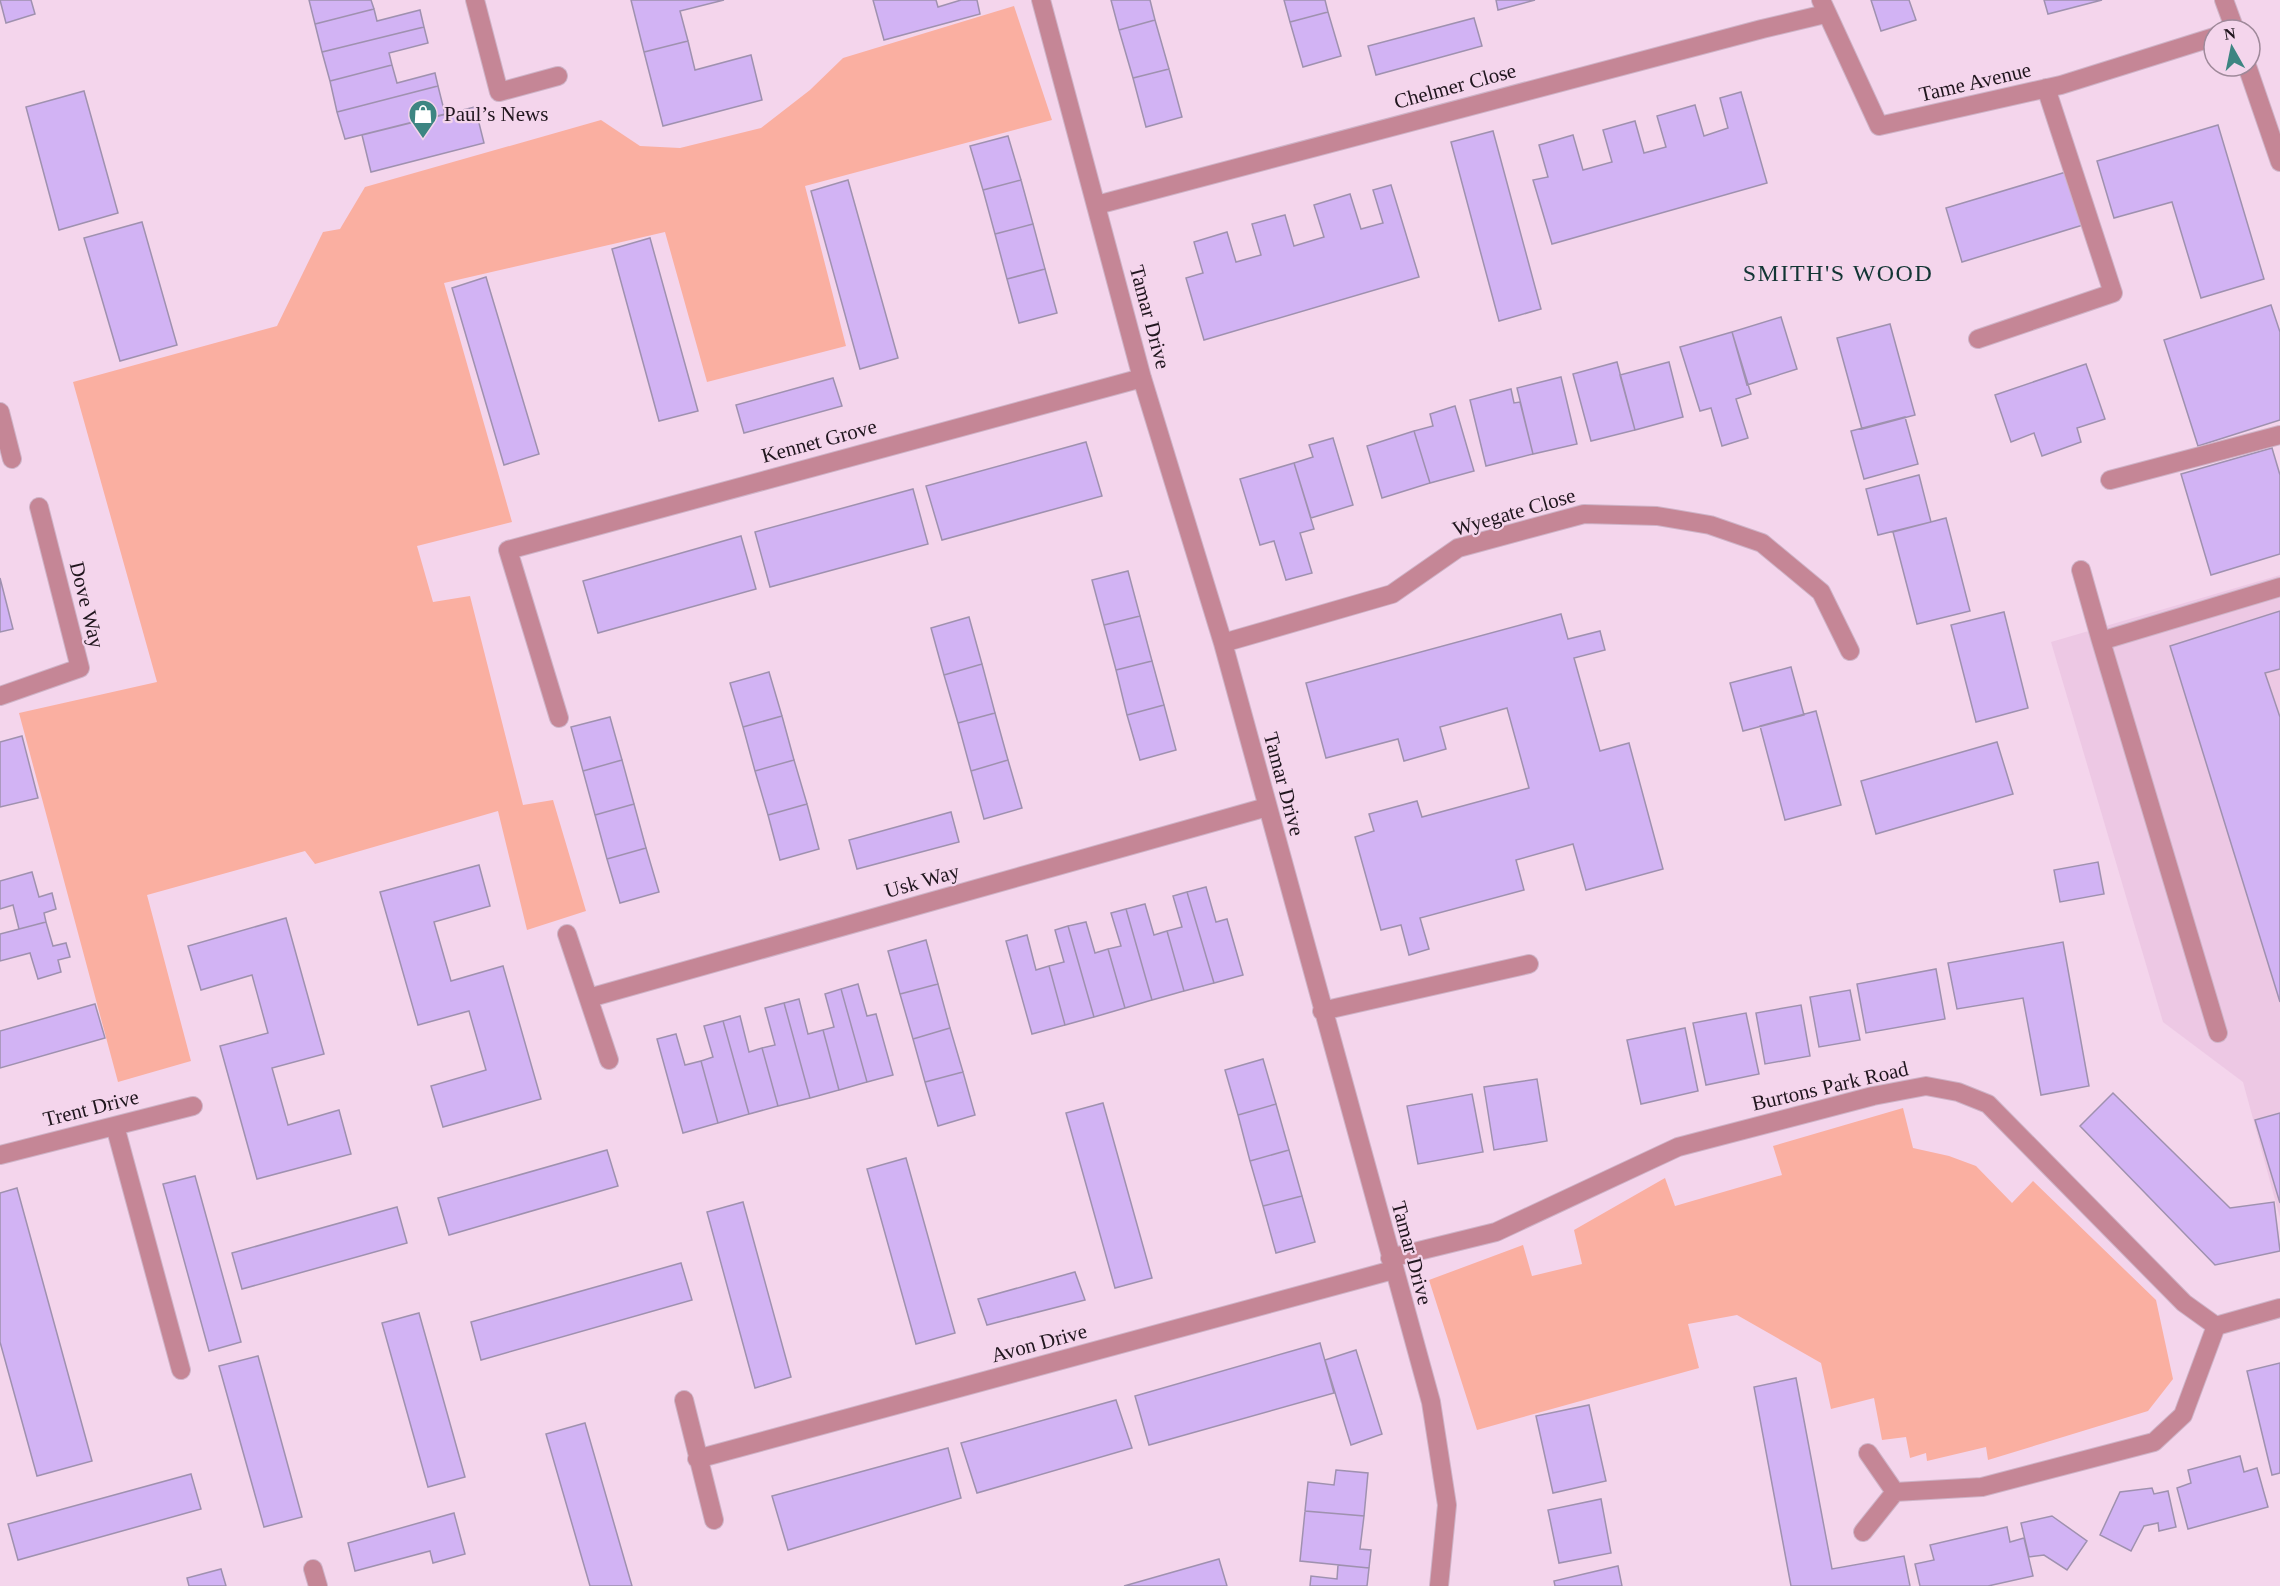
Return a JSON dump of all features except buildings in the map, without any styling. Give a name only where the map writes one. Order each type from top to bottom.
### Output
[{"type":"street","points":[[475,0],[499,92],[558,76]]},
{"type":"street","name":"Tamar Drive","points":[[1041,0],[1142,378],[1223,643],[1431,1402],[1447,1505],[1438,1586]]},
{"type":"street","points":[[2224,0],[2231,18]]},
{"type":"street","name":"Chelmer Close","points":[[1097,205],[1762,28],[1823,7]]},
{"type":"street","name":"Tame Avenue","points":[[1823,7],[1879,126],[2046,88],[2202,41]]},
{"type":"street","points":[[2251,78],[2280,162]]},
{"type":"street","points":[[1978,339],[2112,294],[2046,88]]},
{"type":"street","name":"Kennet Grove","points":[[559,718],[508,550],[1142,378]]},
{"type":"street","points":[[0,412],[12,459]]},
{"type":"street","points":[[2110,480],[2280,435]]},
{"type":"street","name":"Dove Way","points":[[0,696],[80,668],[39,507]]},
{"type":"street","name":"Wyegate Close","points":[[1223,643],[1392,594],[1458,548],[1584,514],[1657,516],[1710,525],[1762,543],[1821,592],[1850,651]]},
{"type":"street","points":[[2081,570],[2218,1033]]},
{"type":"street","points":[[2101,641],[2280,587]]},
{"type":"street","name":"Usk Way","points":[[589,998],[1267,807]]},
{"type":"street","points":[[567,934],[609,1060]]},
{"type":"street","points":[[1322,1011],[1529,964]]},
{"type":"street","name":"Burtons Park Road","points":[[1392,1264],[1496,1232],[1678,1147],[1873,1095],[1926,1086],[1958,1092],[1988,1104],[2184,1304],[2216,1326]]},
{"type":"street","name":"Trent Drive","points":[[0,1155],[193,1106]]},
{"type":"street","points":[[115,1126],[181,1370]]},
{"type":"street","name":"Avon Drive","points":[[697,1459],[1392,1264]]},
{"type":"street","points":[[1863,1532],[1895,1492],[1982,1487],[2154,1442],[2183,1414],[2216,1326],[2280,1308]]},
{"type":"street","points":[[684,1400],[714,1520]]},
{"type":"street","points":[[1868,1453],[1895,1492]]},
{"type":"shaded area","points":[[1014,6],[1052,120],[805,186],[846,346],[707,382],[665,232],[444,283],[512,522],[417,546],[433,602],[470,596],[523,805],[553,800],[586,911],[527,930],[498,811],[315,864],[305,851],[147,895],[191,1061],[118,1082],[19,713],[157,682],[73,382],[277,326],[323,232],[340,229],[365,187],[601,120],[640,146],[680,148],[761,128],[810,90],[843,58]]},
{"type":"shaded area","points":[[2280,575],[2280,1218],[2243,1082],[2163,1022],[2051,642]]},
{"type":"shaded area","points":[[1903,1108],[1913,1148],[1949,1156],[1976,1166],[2012,1203],[2033,1181],[2156,1300],[2173,1379],[2148,1411],[1988,1460],[1986,1447],[1927,1461],[1926,1453],[1910,1458],[1906,1437],[1882,1440],[1874,1398],[1831,1409],[1821,1363],[1737,1315],[1688,1324],[1699,1368],[1477,1430],[1429,1280],[1523,1245],[1532,1276],[1582,1264],[1574,1230],[1665,1178],[1675,1206],[1782,1175],[1773,1146]]},
{"type":"place","name":"Paul’s News","points":[[423,140]]},
{"type":"district","name":"SMITH'S WOOD","points":[[1838,273]]}]
